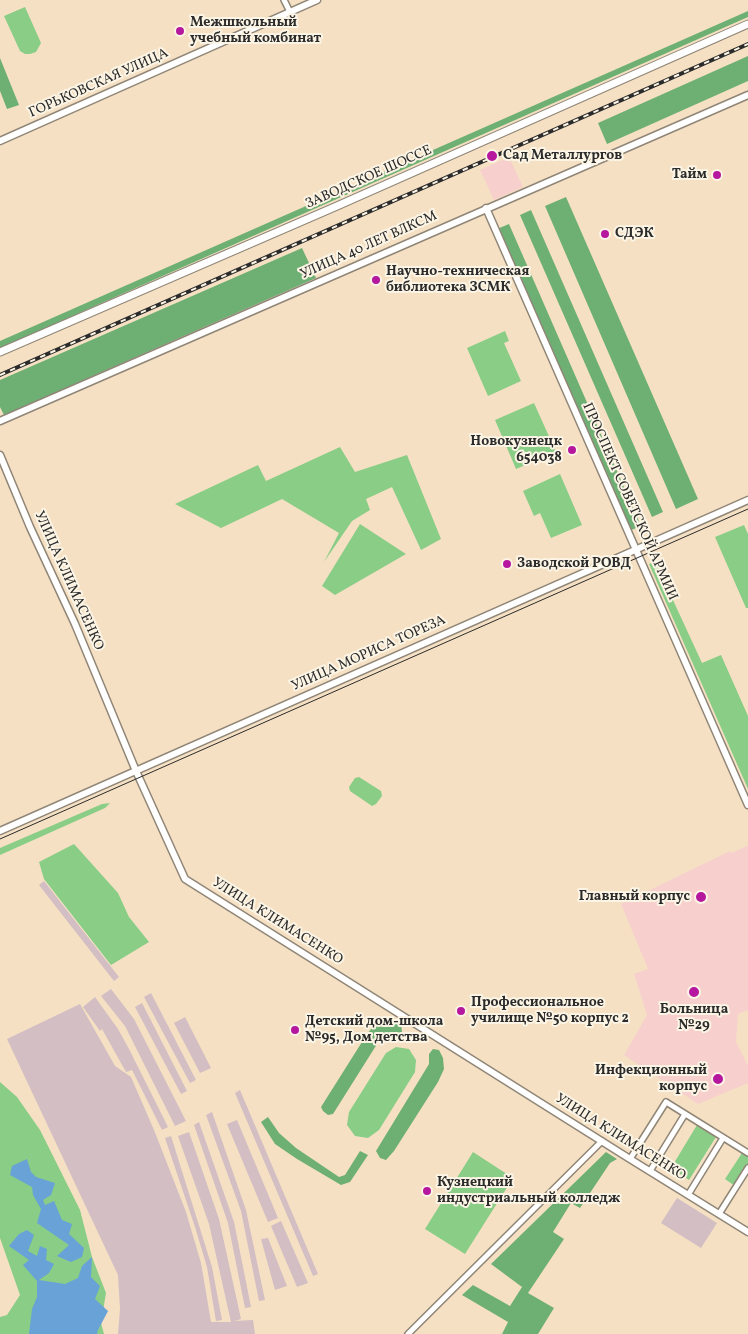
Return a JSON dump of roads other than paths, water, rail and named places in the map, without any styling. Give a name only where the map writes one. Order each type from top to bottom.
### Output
[{"type":"main road","name":"ЗАВОДСКОЕ ШОССЕ","points":[[0,352],[337,206],[748,24]]},
{"type":"street","points":[[284,0],[290,12]]},
{"type":"street","name":"ГОРЬКОВСКАЯ УЛИЦА","points":[[0,141],[317,0]]},
{"type":"street","name":"УЛИЦА 40 ЛЕТ ВЛКСМ","points":[[0,421],[748,95]]},
{"type":"street","name":"ПРОСПЕКТ СОВЕТСКОЙ АРМИИ","points":[[486,208],[748,805]]},
{"type":"street","name":"УЛИЦА КЛИМАСЕНКО","points":[[0,455],[30,527],[75,624],[136,771],[185,879],[748,1232]]},
{"type":"street","name":"УЛИЦА МОРИСА ТОРЕЗА","points":[[0,831],[748,500]]},
{"type":"street","points":[[630,1159],[666,1102],[748,1154]]},
{"type":"street","points":[[650,1171],[685,1114]]},
{"type":"street","points":[[688,1195],[723,1138]]},
{"type":"street","points":[[408,1334],[602,1142]]},
{"type":"street","points":[[719,1214],[748,1168]]},
{"type":"water","points":[[27,1159],[31,1172],[36,1177],[55,1183],[51,1195],[43,1200],[45,1205],[54,1201],[62,1220],[72,1224],[69,1234],[84,1248],[82,1257],[71,1262],[57,1256],[69,1245],[37,1223],[41,1209],[33,1195],[32,1187],[10,1175],[12,1166]]},
{"type":"water","points":[[27,1230],[34,1235],[28,1251],[37,1256],[40,1246],[47,1249],[46,1260],[54,1264],[49,1273],[39,1280],[65,1284],[78,1278],[82,1266],[92,1257],[91,1277],[100,1286],[95,1299],[108,1311],[97,1334],[29,1334],[32,1309],[37,1297],[37,1281],[23,1265],[29,1260],[9,1246],[19,1234]]},
{"type":"tram line","points":[[0,839],[748,509]]},
{"type":"railway","points":[[0,375],[748,44]]},
{"type":"place","name":"Межшкольный учебный комбинат","points":[[180,31]]},
{"type":"place","name":"Сад Металлургов","points":[[492,156]]},
{"type":"place","name":"Тайм","points":[[717,175]]},
{"type":"place","name":"СДЭК","points":[[605,234]]},
{"type":"place","name":"Научно-техническая библиотека ЗСМК","points":[[376,280]]},
{"type":"place","name":"Новокузнецк 654038","points":[[572,450]]},
{"type":"place","name":"Заводской РОВД","points":[[507,564]]},
{"type":"place","name":"Главный корпус","points":[[701,897]]},
{"type":"place","name":"Больница №29","points":[[694,992]]},
{"type":"place","name":"Профессиональное училище №50 корпус 2","points":[[461,1011]]},
{"type":"place","name":"Детский дом-школа №95, Дом детства","points":[[295,1030]]},
{"type":"place","name":"Инфекционный корпус","points":[[718,1079]]},
{"type":"place","name":"Кузнецкий индустриальный колледж","points":[[427,1191]]}]
